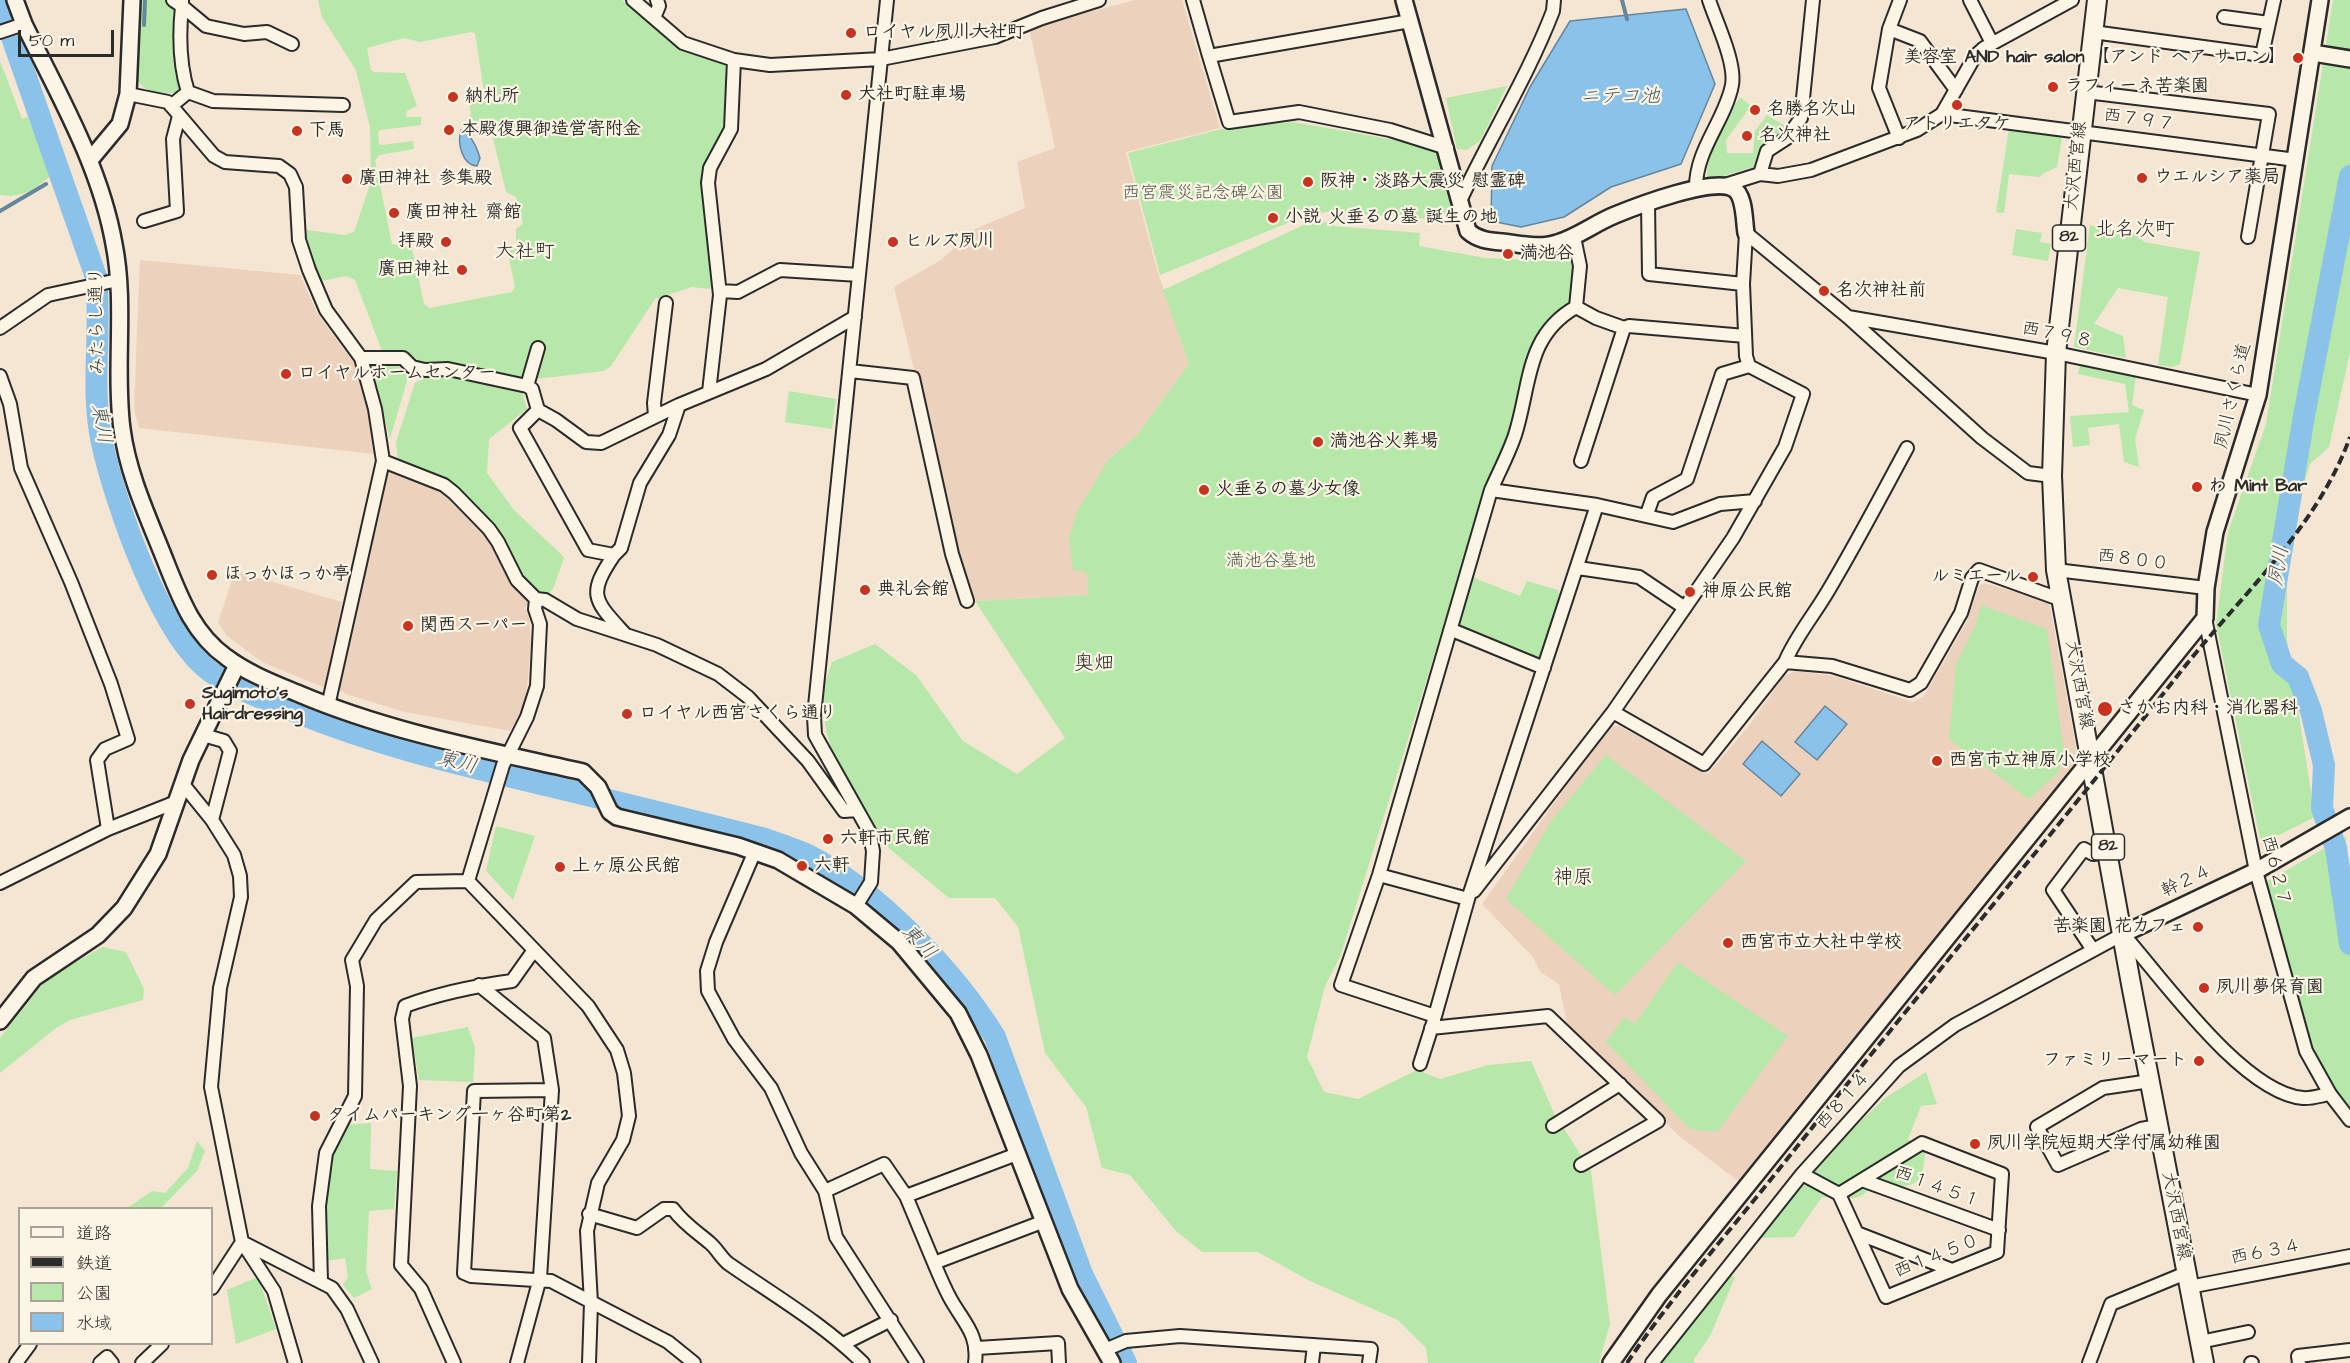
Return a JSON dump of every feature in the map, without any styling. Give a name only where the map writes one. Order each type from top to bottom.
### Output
[{"type":"main road","name":"大沢西宮線","points":[[2097,0],[2056,353],[2052,476],[2056,570],[2204,1363]]},
{"type":"street","name":"みたらし通り","points":[[15,0],[20,25],[90,160],[114,243],[110,282],[120,414],[134,477],[187,612],[209,643],[235,670],[328,706],[506,760],[583,772],[598,787],[610,812],[624,820],[755,851]]},
{"type":"street","points":[[90,160],[120,124],[128,94],[132,0]]},
{"type":"street","points":[[633,0],[683,42],[734,60],[770,65],[881,59],[995,37],[1042,18],[1099,0]]},
{"type":"street","points":[[654,18],[659,6],[657,0]]},
{"type":"street","points":[[859,902],[869,887],[873,850],[869,831],[815,735],[814,716],[887,0]]},
{"type":"street","points":[[1193,0],[1229,122],[1299,112],[1390,130],[1447,148]]},
{"type":"street","points":[[1404,0],[1447,148],[1468,231],[1486,240],[1538,246],[1555,244],[1574,237],[1613,216],[1648,203],[1696,189],[1722,186],[1760,174],[1778,176],[1811,170],[1917,130],[1942,114],[1975,56],[2048,6],[2072,0]]},
{"type":"street","points":[[1461,199],[1481,157],[1526,76],[1553,11],[1554,0]]},
{"type":"street","points":[[1696,189],[1696,172],[1732,84],[1731,64],[1709,0]]},
{"type":"street","points":[[1760,174],[1767,151],[1787,138],[1801,118],[1814,0]]},
{"type":"street","points":[[1899,138],[1879,88],[1889,29],[1900,0]]},
{"type":"street","points":[[1970,0],[1992,43]]},
{"type":"street","points":[[2093,32],[2262,55],[2274,0]]},
{"type":"street","name":"夙川さくら道","points":[[2205,618],[2206,588],[2215,532],[2249,432],[2258,395],[2320,0]]},
{"type":"street","points":[[179,2],[206,27],[244,34],[267,32],[292,44]]},
{"type":"street","points":[[179,2],[183,76],[188,92]]},
{"type":"street","points":[[2224,17],[2269,23]]},
{"type":"street","points":[[1209,56],[1410,21]]},
{"type":"street","points":[[0,32],[20,25]]},
{"type":"street","points":[[1889,29],[1920,40],[1956,90]]},
{"type":"street","points":[[2313,53],[2345,58]]},
{"type":"street","points":[[709,392],[720,291],[708,183],[710,168],[731,129],[734,60]]},
{"type":"street","points":[[171,106],[188,92]]},
{"type":"street","points":[[188,92],[213,101],[343,105]]},
{"type":"street","points":[[2086,92],[2269,114],[2260,156],[2248,237]]},
{"type":"street","points":[[128,94],[165,100],[214,156],[225,162],[279,166],[290,174],[296,187],[299,240],[309,270],[326,310],[361,358],[375,409],[383,461],[328,706]]},
{"type":"street","name":"西７９７","points":[[1942,114],[2081,130],[2296,160]]},
{"type":"street","points":[[144,221],[177,211],[173,139],[179,116]]},
{"type":"street","points":[[1722,186],[1732,188],[1739,194],[1746,233],[1743,284],[1746,356],[1749,366]]},
{"type":"street","points":[[1648,203],[1650,274],[1743,284]]},
{"type":"street","points":[[1746,233],[1848,317],[1982,438],[2028,473],[2052,476]]},
{"type":"street","points":[[1574,237],[1580,266],[1576,307]]},
{"type":"street","points":[[720,291],[738,292],[780,270],[859,275]]},
{"type":"street","points":[[0,328],[48,295],[110,282]]},
{"type":"street","points":[[655,416],[654,403],[666,303]]},
{"type":"street","points":[[1576,307],[1596,318],[1624,328],[1629,326],[1745,336]]},
{"type":"street","points":[[1576,307],[1551,324],[1539,341],[1515,435],[1491,490],[1379,875],[1341,985],[1433,1022],[1548,1016],[1658,1121],[1581,1165]]},
{"type":"street","points":[[361,358],[403,358],[412,367],[425,370],[448,369],[528,386],[532,389],[538,410],[556,420],[585,442],[601,443],[679,405],[766,369],[855,317]]},
{"type":"street","name":"西７９８","points":[[1848,317],[2056,353],[2258,395]]},
{"type":"street","points":[[1581,461],[1624,328]]},
{"type":"street","points":[[528,386],[538,348]]},
{"type":"street","points":[[1468,899],[1613,712],[1733,538],[1785,447],[1803,394],[1749,366],[1722,374],[1688,479],[1653,496],[1647,514]]},
{"type":"street","points":[[850,370],[913,378],[952,554],[967,601]]},
{"type":"street","points":[[0,376],[10,404],[21,468],[71,582],[111,684],[128,739],[105,749],[97,760],[108,829]]},
{"type":"street","points":[[627,635],[599,606],[597,592],[599,578],[621,548],[640,483],[669,435],[679,405]]},
{"type":"street","points":[[538,410],[520,428],[588,550],[614,555]]},
{"type":"street","points":[[1613,712],[1704,764],[1785,662],[1792,644],[1816,611],[1851,552],[1907,448]]},
{"type":"street","points":[[383,461],[444,485],[454,493],[489,529],[517,580],[536,599],[546,600],[577,619],[657,645],[717,674],[748,697],[808,761],[844,811],[856,810]]},
{"type":"street","points":[[1491,490],[1597,505],[1647,514],[1673,522],[1720,504],[1755,501]]},
{"type":"street","points":[[1420,1064],[1468,899],[1597,505]]},
{"type":"street","points":[[1578,568],[1639,577],[1685,608]]},
{"type":"street","points":[[1785,662],[1832,666],[1910,690],[1921,683],[1961,613],[1972,578],[1979,570],[2062,600]]},
{"type":"street","name":"西８００","points":[[2056,570],[2206,588]]},
{"type":"street","points":[[468,881],[498,780],[527,717],[537,686],[540,624],[535,609],[536,599]]},
{"type":"street","points":[[1611,1363],[1659,1295],[2092,761],[2205,618]]},
{"type":"street","name":"西６２７","points":[[2205,618],[2261,868],[2306,1051],[2330,1094],[2350,1120]]},
{"type":"street","points":[[1452,630],[1544,668]]},
{"type":"street","points":[[0,1021],[34,978],[113,923],[158,854],[182,783],[235,670]]},
{"type":"street","points":[[203,735],[224,741],[230,751],[212,820]]},
{"type":"street","points":[[182,783],[212,820],[234,855],[240,876],[241,897],[220,988],[212,1086],[242,1242],[274,1291],[295,1363]]},
{"type":"street","points":[[0,883],[108,829],[176,802]]},
{"type":"street","name":"幹２４","points":[[2123,934],[2261,868],[2350,817]]},
{"type":"street","points":[[2093,950],[2053,890],[2084,849],[2093,854],[2109,852]]},
{"type":"street","points":[[917,1363],[836,1237],[825,1191],[801,1153],[771,1088],[734,1039],[708,991],[707,971],[716,942],[755,851],[800,871],[859,902],[899,942],[957,1013],[979,1054],[1042,1222],[1070,1289],[1109,1356],[1126,1341],[1180,1336],[1371,1348],[1369,1363]]},
{"type":"street","points":[[1379,875],[1468,899]]},
{"type":"street","points":[[321,1281],[319,1206],[326,1153],[355,1096],[357,986],[352,960],[376,920],[416,882],[468,881],[588,1006],[604,1027],[616,1050],[624,1073],[628,1099],[627,1124],[619,1147],[598,1183],[589,1214],[587,1231],[591,1303],[589,1363]]},
{"type":"street","points":[[2123,934],[2230,1057],[2272,1088],[2303,1098],[2330,1094]]},
{"type":"street","name":"西８１４","points":[[1652,1363],[1802,1174],[1899,1066],[1955,1025],[2123,934]]},
{"type":"street","points":[[454,1363],[421,1289],[401,1265],[410,1086],[402,1019],[405,1006],[479,985],[512,981],[534,950]]},
{"type":"street","points":[[479,985],[544,1038],[552,1090],[540,1278],[517,1363]]},
{"type":"street","points":[[2150,1081],[2103,1088],[2037,1127],[2058,1165],[2141,1129],[2158,1126]]},
{"type":"street","points":[[1553,1126],[1620,1084]]},
{"type":"street","points":[[552,1090],[474,1091],[464,1273],[471,1276],[540,1278],[551,1281],[668,1342],[694,1363]]},
{"type":"street","name":"西１４５０","points":[[1922,1143],[2002,1174],[1997,1252],[1887,1297],[1839,1194],[1922,1143]]},
{"type":"street","points":[[906,1197],[1017,1154]]},
{"type":"street","points":[[825,1191],[884,1164],[906,1197],[950,1299],[968,1326],[977,1348],[975,1363]]},
{"type":"street","points":[[1802,1174],[1839,1194]]},
{"type":"street","name":"西１４５１","points":[[1862,1180],[1999,1230]]},
{"type":"street","points":[[589,1214],[637,1228],[664,1209],[673,1209],[684,1224],[712,1245],[727,1262],[754,1278],[777,1298],[806,1313],[863,1363]]},
{"type":"street","points":[[934,1263],[1042,1222]]},
{"type":"street","points":[[1857,1233],[1952,1270]]},
{"type":"street","points":[[242,1242],[332,1288],[347,1309],[372,1363]]},
{"type":"street","points":[[213,1286],[242,1242]]},
{"type":"street","name":"西６３４","points":[[2089,1363],[2111,1304],[2188,1280],[2350,1256]]},
{"type":"street","points":[[843,1344],[891,1320]]},
{"type":"street","points":[[2200,1342],[2248,1332]]},
{"type":"street","points":[[977,1348],[1058,1344],[1059,1363]]},
{"type":"street","points":[[16,1363],[29,1345]]},
{"type":"street","points":[[142,1363],[161,1345]]},
{"type":"street","points":[[1312,1363],[1314,1345]]},
{"type":"street","points":[[2299,1363],[2298,1356],[2350,1350]]},
{"type":"street","points":[[100,1363],[106,1357],[112,1363]]},
{"type":"shaded area","points":[[1135,0],[1182,0],[1220,128],[1126,152],[1157,270],[1189,364],[1137,435],[1109,459],[1087,572],[1088,595],[975,601],[958,551],[894,287],[941,260],[975,229],[1025,208],[1017,162],[1055,148],[1029,28]]},
{"type":"shaded area","points":[[140,260],[300,275],[317,313],[354,363],[368,407],[375,454],[139,428],[134,409]]},
{"type":"shaded area","points":[[390,467],[439,490],[474,518],[529,602],[524,609],[529,611],[531,642],[527,689],[524,707],[510,731],[405,712],[346,694],[338,689],[367,553]]},
{"type":"shaded area","points":[[235,571],[342,602],[325,688],[262,662],[227,636],[218,623]]},
{"type":"shaded area","name":"西宮市立大社中学校","points":[[1984,583],[2049,601],[2077,752],[2073,770],[1742,1184],[1678,1135],[1567,1024],[1559,984],[1540,972],[1533,957],[1482,904],[1609,726],[1619,726],[1708,774],[1751,723],[1784,676],[1795,671],[1834,676],[1913,702],[1924,696],[1967,621],[1979,586]]},
{"type":"green space","points":[[139,0],[178,0],[182,89],[179,92],[151,91],[138,81]]},
{"type":"green space","points":[[318,0],[622,0],[679,49],[724,65],[727,69],[728,125],[704,168],[701,185],[714,276],[710,289],[692,287],[655,299],[611,366],[604,371],[518,381],[426,366],[413,363],[405,354],[382,351],[355,280],[346,276],[321,281],[305,243],[307,230],[344,235],[354,232],[371,182],[370,127],[356,70],[322,17]],"holes":[[[475,33],[484,92],[482,95],[469,98],[471,118],[492,134],[506,192],[516,197],[523,224],[516,229],[516,247],[510,249],[508,254],[515,286],[512,292],[429,308],[424,304],[412,248],[392,244],[375,160],[379,155],[414,149],[413,141],[379,144],[378,133],[380,130],[421,125],[421,117],[406,117],[407,111],[417,106],[405,73],[374,72],[371,70],[367,48],[404,38],[420,42]]]},
{"type":"green space","points":[[2333,0],[2350,0],[2350,352],[2329,447],[2310,464],[2287,544],[2287,640],[2315,817],[2261,844],[2216,624],[2228,532],[2266,424]]},
{"type":"green space","points":[[0,61],[22,119],[28,117],[51,175],[27,192],[8,196],[0,195]]},
{"type":"green space","points":[[1507,86],[1480,141],[1467,150],[1457,149],[1446,98]]},
{"type":"green space","name":"名次神社","points":[[1740,97],[1751,106],[1726,140],[1727,153],[1753,153],[1755,131],[1767,115],[1787,127],[1762,146],[1756,166],[1707,181],[1709,160],[1713,149]]},
{"type":"green space","name":"西宮震災記念碑公園","points":[[1293,122],[1438,150],[1454,208],[1443,220],[1326,212],[1305,216],[1160,275],[1128,153],[1222,129]]},
{"type":"green space","points":[[2009,129],[2062,137],[2057,167],[2040,177],[2009,174],[2004,213],[1996,212]]},
{"type":"green space","name":"満池谷墓地","points":[[1334,221],[1334,226],[1420,233],[1419,246],[1485,258],[1575,262],[1571,304],[1546,321],[1526,369],[1510,433],[1487,486],[1340,957],[1325,986],[1307,1057],[1324,1092],[1358,1099],[1417,1070],[1440,1079],[1488,1065],[1531,1061],[1554,1113],[1591,1171],[1610,1324],[1599,1363],[1428,1363],[1426,1348],[1398,1320],[1308,1280],[1258,1252],[1202,1252],[1176,1231],[1130,1175],[1102,1168],[1086,1107],[1045,1053],[1018,927],[995,898],[949,898],[885,845],[839,772],[826,731],[822,692],[832,662],[875,644],[916,675],[963,741],[1017,774],[1065,738],[975,601],[1088,595],[1087,572],[1073,570],[1069,537],[1078,510],[1109,459],[1137,435],[1189,364],[1163,290],[1306,224]]},
{"type":"green space","points":[[2090,225],[2137,234],[2144,242],[2200,252],[2180,364],[2172,367],[2158,365],[2168,297],[2118,288],[2094,324],[2123,336],[2126,358],[2074,347]]},
{"type":"green space","points":[[2016,229],[2042,233],[2040,242],[2051,244],[2048,261],[2012,255]]},
{"type":"green space","points":[[396,363],[408,377],[390,439],[370,364]]},
{"type":"green space","points":[[2080,364],[2136,376],[2132,405],[2144,410],[2135,439],[2139,467],[2124,462],[2119,424],[2088,428],[2090,445],[2073,447],[2070,416],[2129,412],[2125,384],[2078,374]]},
{"type":"green space","points":[[427,375],[455,376],[521,389],[527,409],[489,439],[487,473],[514,510],[564,557],[554,587],[546,597],[538,596],[520,579],[446,482],[398,462],[396,442],[415,383]]},
{"type":"green space","points":[[789,391],[836,399],[832,429],[785,422]]},
{"type":"green space","points":[[1472,577],[1520,596],[1527,581],[1558,590],[1560,597],[1540,658],[1460,625]]},
{"type":"green space","points":[[1981,605],[2047,629],[2064,754],[2058,773],[2029,799],[1949,739],[1956,664],[1975,626]]},
{"type":"green space","points":[[1606,755],[1746,861],[1615,995],[1506,899],[1551,821]]},
{"type":"green space","points":[[496,826],[535,836],[513,900],[486,871]]},
{"type":"green space","points":[[2346,836],[2345,849],[2350,886],[2350,1110],[2334,1089],[2309,1044],[2266,882]]},
{"type":"green space","points":[[102,947],[126,952],[144,989],[143,1000],[70,1020],[56,1028],[0,1073],[0,1038],[41,986],[52,976]]},
{"type":"green space","points":[[1678,962],[1788,1036],[1717,1132],[1690,1129],[1606,1042],[1624,1017],[1635,1024]]},
{"type":"green space","points":[[468,1027],[475,1048],[473,1082],[419,1080],[412,1038]]},
{"type":"green space","points":[[1926,1072],[1937,1104],[1921,1106],[1908,1139],[1925,1152],[1924,1166],[1917,1181],[1905,1186],[1872,1189],[1855,1198],[1822,1197],[1794,1237],[1761,1238],[1836,1145],[1885,1098]]},
{"type":"green space","points":[[371,1123],[370,1169],[397,1171],[394,1209],[369,1211],[366,1271],[372,1289],[354,1298],[343,1285],[348,1277],[345,1258],[327,1261],[325,1213],[329,1164],[347,1125]]},
{"type":"green space","points":[[197,1141],[205,1151],[197,1171],[162,1207],[128,1207],[152,1191],[165,1193],[188,1168]]},
{"type":"green space","points":[[1726,1274],[1735,1277],[1710,1336],[1694,1359],[1694,1363],[1648,1363],[1647,1359],[1679,1316],[1699,1310]]},
{"type":"green space","points":[[258,1277],[276,1329],[236,1344],[227,1290]]},
{"type":"water","name":"ニテコ池","points":[[1686,9],[1715,84],[1681,164],[1611,187],[1564,217],[1521,227],[1491,221],[1492,166],[1530,87],[1570,21]]},
{"type":"water","points":[[461,130],[471,138],[477,150],[480,158],[477,166],[464,158],[460,147]]},
{"type":"water","points":[[1825,706],[1847,724],[1817,760],[1795,742]]},
{"type":"water","points":[[1762,741],[1800,774],[1781,796],[1743,764]]},
{"type":"waterway","points":[[144,25],[145,0]]},
{"type":"waterway","points":[[1622,0],[1627,19]]},
{"type":"waterway","name":"東川","points":[[0,3],[96,277],[97,401],[102,443],[117,499],[158,600],[192,655],[211,672],[231,684],[329,725],[393,746],[457,763],[765,839],[808,855],[861,889],[887,911],[936,960],[959,986],[995,1037],[1082,1274],[1126,1363]]},
{"type":"waterway","name":"夙川","points":[[2350,176],[2304,416],[2269,625],[2282,664],[2298,677],[2311,711],[2324,765],[2322,808],[2336,848],[2350,944]]},
{"type":"waterway","points":[[0,211],[46,184]]},
{"type":"railway","points":[[1627,1363],[1704,1261],[2201,647],[2297,533],[2336,471],[2350,437]]},
{"type":"place","name":"ロイヤル夙川大社町","points":[[851,33]]},
{"type":"place","name":"美容室 AND hair salon 【アンド ヘア サロン】","points":[[2298,58]]},
{"type":"place","name":"ラフィーネ苦楽園","points":[[2053,87]]},
{"type":"place","name":"大社町駐車場","points":[[846,95]]},
{"type":"place","name":"納札所","points":[[453,97]]},
{"type":"place","name":"アトリエタケ","points":[[1957,105]]},
{"type":"place","name":"名勝名次山","points":[[1755,110]]},
{"type":"place","name":"本殿復興御造営寄附金","points":[[449,130]]},
{"type":"place","name":"下馬","points":[[297,131]]},
{"type":"place","name":"名次神社","points":[[1747,136]]},
{"type":"place","name":"ウエルシア薬局","points":[[2142,178]]},
{"type":"place","name":"廣田神社 参集殿","points":[[347,179]]},
{"type":"place","name":"阪神・淡路大震災 慰霊碑","points":[[1308,182]]},
{"type":"place","name":"廣田神社 齋館","points":[[394,213]]},
{"type":"place","name":"小説 火垂るの墓 誕生の地","points":[[1273,218]]},
{"type":"place","name":"拝殿","points":[[446,242]]},
{"type":"place","name":"ヒルズ夙川","points":[[893,242]]},
{"type":"place","name":"満池谷","points":[[1508,254]]},
{"type":"place","name":"廣田神社","points":[[462,270]]},
{"type":"place","name":"名次神社前","points":[[1824,291]]},
{"type":"place","name":"ロイヤルホームセンター","points":[[286,374]]},
{"type":"place","name":"満池谷火葬場","points":[[1318,442]]},
{"type":"place","name":"わ Mint Bar","points":[[2197,487]]},
{"type":"place","name":"火垂るの墓少女像","points":[[1204,490]]},
{"type":"place","name":"ほっかほっか亭","points":[[212,575]]},
{"type":"place","name":"ルミエール","points":[[2033,577]]},
{"type":"place","name":"典礼会館","points":[[865,590]]},
{"type":"place","name":"神原公民館","points":[[1690,592]]},
{"type":"place","name":"関西スーパー","points":[[408,626]]},
{"type":"place","name":"Sugimoto's Hairdressing","points":[[190,704]]},
{"type":"place","name":"さかお内科・消化器科","points":[[2105,709]]},
{"type":"place","name":"ロイヤル西宮さくら通り","points":[[627,714]]},
{"type":"place","name":"西宮市立神原小学校","points":[[1937,761]]},
{"type":"place","name":"六軒市民館","points":[[828,839]]},
{"type":"place","name":"六軒","points":[[802,866]]},
{"type":"place","name":"上ヶ原公民館","points":[[560,867]]},
{"type":"place","name":"苦楽園 花カフェ","points":[[2198,927]]},
{"type":"place","name":"西宮市立大社中学校","points":[[1728,943]]},
{"type":"place","name":"夙川夢保育園","points":[[2204,988]]},
{"type":"place","name":"ファミリーマート","points":[[2199,1061]]},
{"type":"place","name":"タイムパーキング一ヶ谷町第2","points":[[315,1116]]},
{"type":"place","name":"夙川学院短期大学付属幼稚園","points":[[1975,1144]]},
{"type":"district","name":"北名次町","points":[[2135,231]]},
{"type":"district","name":"大社町","points":[[525,253]]},
{"type":"district","name":"奥畑","points":[[1094,665]]},
{"type":"district","name":"神原","points":[[1573,879]]}]
